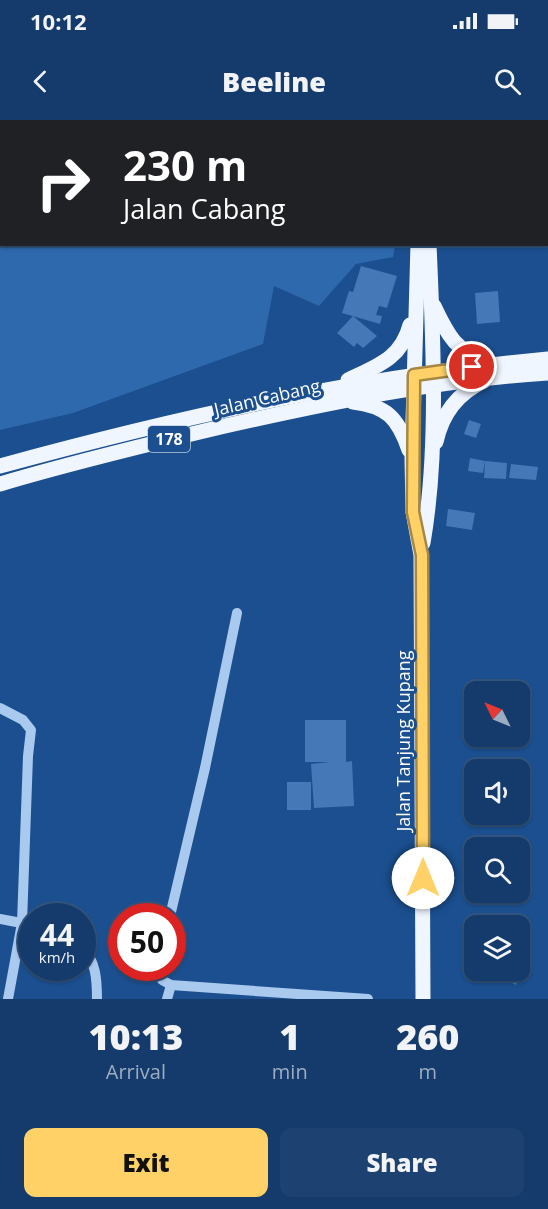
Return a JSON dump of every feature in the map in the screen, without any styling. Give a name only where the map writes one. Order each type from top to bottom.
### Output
[{"type":"main road","name":"Jalan Tanjung Kupang","points":[[418,246],[412,458],[413,512],[422,555]]},
{"type":"main road","name":"Jalan Tanjung Kupang","points":[[423,999],[422,555],[432,461],[432,301],[429,246]]},
{"type":"main road","points":[[432,301],[447,333],[456,345],[494,370],[457,399],[438,432],[432,461]]},
{"type":"main road","points":[[337,394],[395,355],[406,339],[415,305]]},
{"type":"main road","name":"Jalan Cabang","points":[[0,466],[80,444],[337,394],[494,370],[548,358]]},
{"type":"main road","name":"Jalan Cabang","points":[[494,370],[548,373]]},
{"type":"main road","points":[[337,394],[382,409],[394,418],[412,458]]},
{"type":"main road","name":"Jalan Cabang","points":[[0,484],[81,460],[337,394]]},
{"type":"lane","points":[[173,903],[237,613]]},
{"type":"lane","points":[[0,708],[23,720],[31,730],[27,903]]},
{"type":"lane","points":[[0,920],[18,923]]},
{"type":"lane","points":[[8,999],[18,960]]},
{"type":"lane","points":[[96,977],[97,999]]},
{"type":"lane","points":[[164,981],[171,985],[368,999]]},
{"type":"lane","points":[[167,999],[171,985]]},
{"type":"shaded area","points":[[0,246],[395,246],[393,257],[356,264],[319,306],[274,286],[263,344],[73,413],[0,430]]},
{"type":"building","points":[[361,266],[397,276],[387,308],[379,306],[376,315],[382,316],[380,324],[342,313],[349,291],[353,292]]},
{"type":"building","points":[[498,291],[500,322],[477,324],[475,293]]},
{"type":"building","points":[[353,316],[377,336],[363,348],[357,343],[354,347],[337,333]]},
{"type":"building","points":[[469,420],[481,424],[476,438],[464,434]]},
{"type":"building","points":[[470,458],[485,461],[483,473],[468,471]]},
{"type":"building","points":[[485,461],[507,463],[506,479],[484,478]]},
{"type":"building","points":[[511,464],[538,467],[536,480],[509,478]]},
{"type":"building","points":[[448,509],[475,513],[472,530],[446,526]]},
{"type":"building","points":[[305,720],[346,720],[346,762],[352,761],[354,806],[314,808],[311,764],[330,762],[305,762]]},
{"type":"building","points":[[287,782],[311,782],[311,810],[287,810]]},
{"type":"route","points":[[423,878],[422,555],[413,512],[414,375],[472,367]]}]
